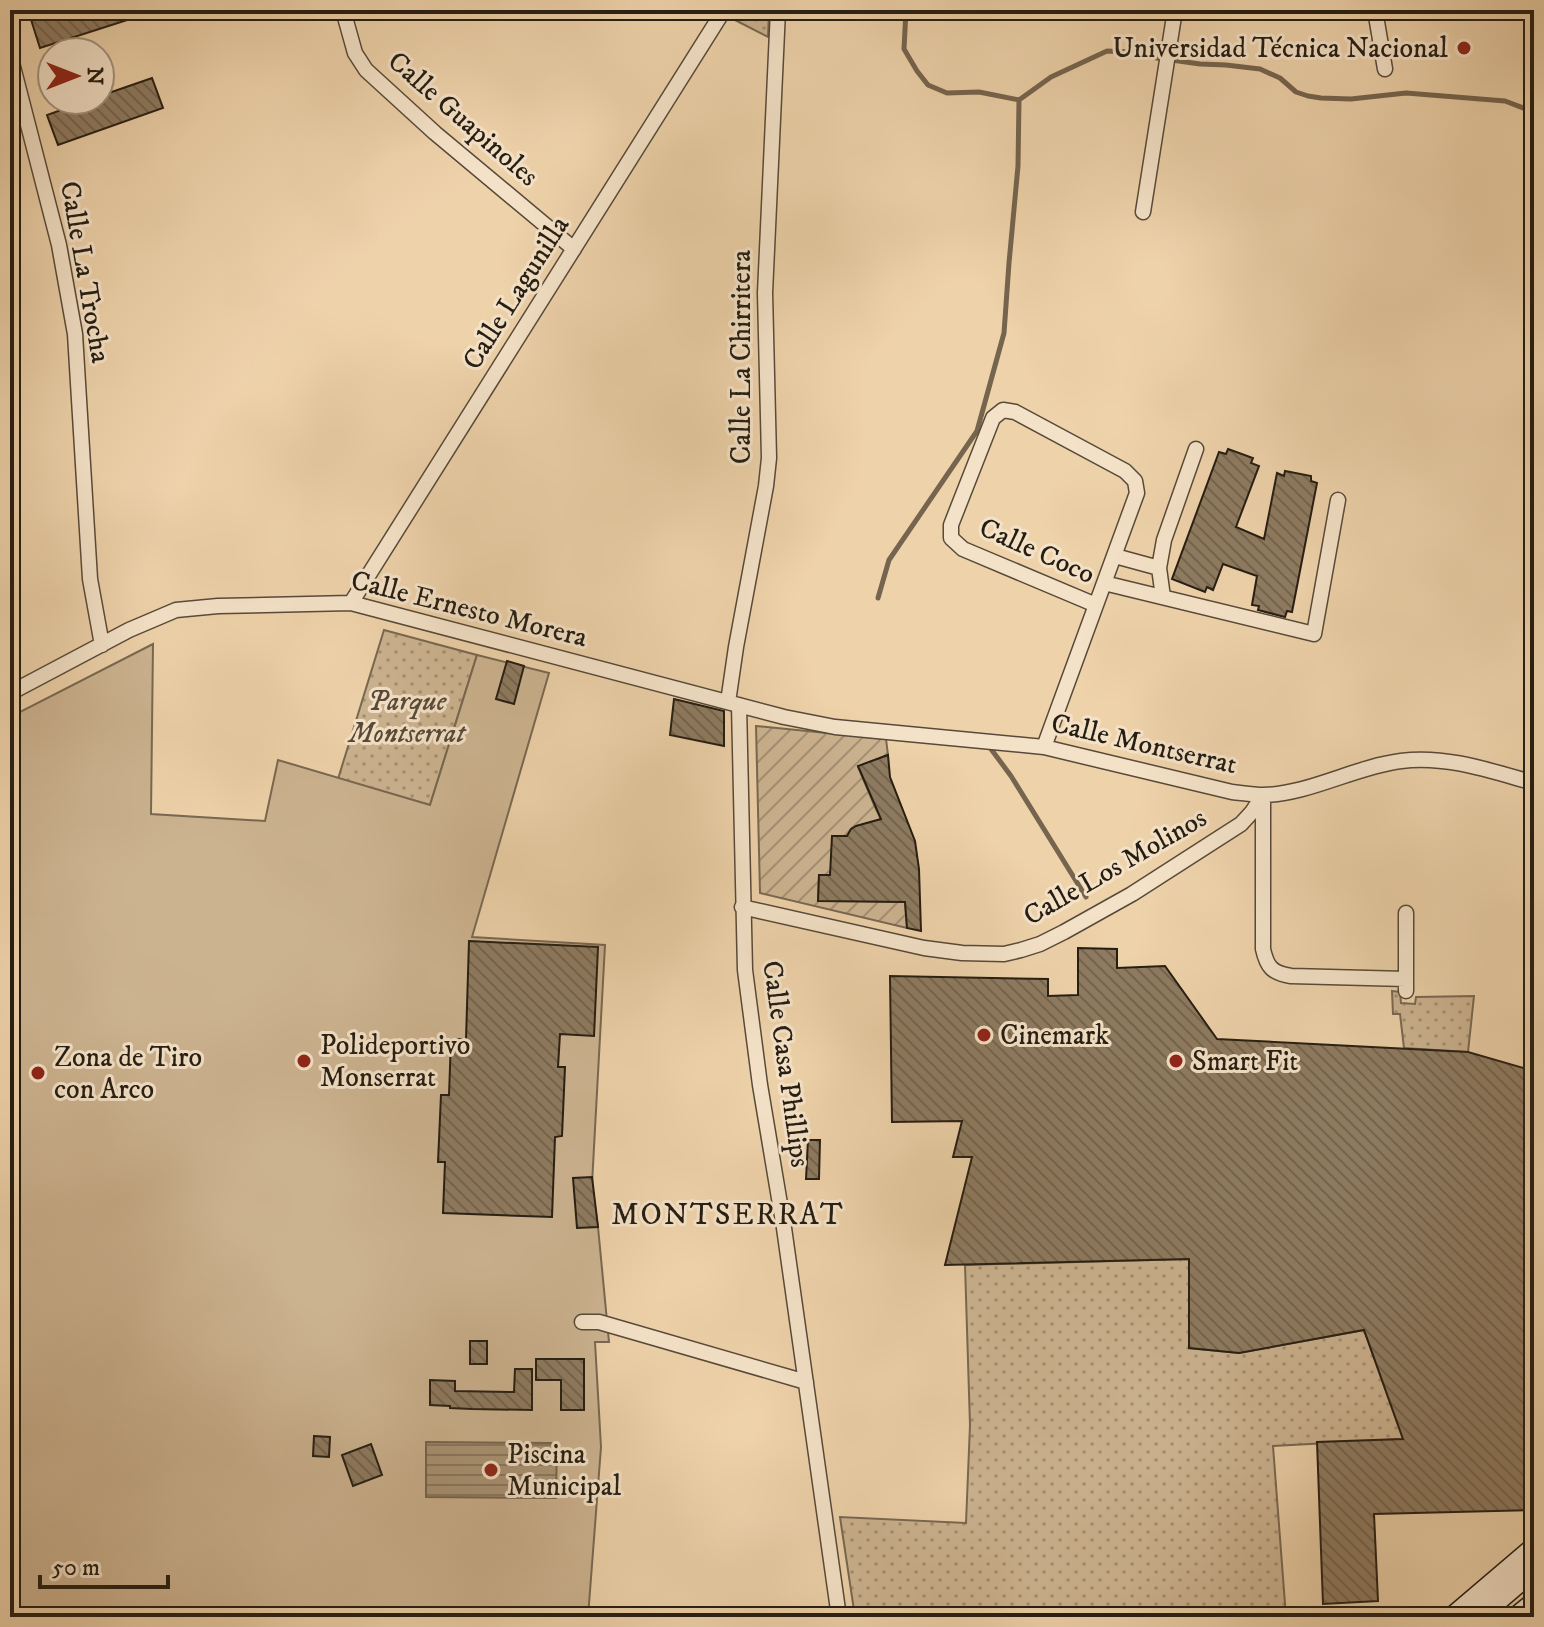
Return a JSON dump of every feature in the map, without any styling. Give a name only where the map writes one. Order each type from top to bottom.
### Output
[{"type":"main road","points":[[1453,1617],[1534,1548]]},
{"type":"main road","points":[[1478,1617],[1534,1569]]},
{"type":"main road","points":[[1517,1617],[1534,1603]]},
{"type":"street","name":"Calle Guapinoles","points":[[343,10],[355,53],[366,70],[435,133],[574,249]]},
{"type":"street","name":"Calle Lagunilla","points":[[351,603],[724,10]]},
{"type":"street","name":"Calle La Chirritera","points":[[734,703],[736,647],[769,458],[765,293],[778,10]]},
{"type":"street","points":[[1143,212],[1175,10]]},
{"type":"street","points":[[1375,10],[1385,69]]},
{"type":"street","name":"Calle La Trocha","points":[[10,55],[59,245],[75,334],[90,579],[102,645]]},
{"type":"street","name":"Calle Coco","points":[[1044,747],[1115,556],[1137,493],[1135,481],[1125,471],[1015,412],[1003,410],[993,418],[951,525],[951,538],[963,549],[1096,605]]},
{"type":"street","points":[[1163,597],[1159,568],[1164,540],[1196,449]]},
{"type":"street","points":[[1104,583],[1314,634],[1338,500]]},
{"type":"street","points":[[1115,556],[1159,568]]},
{"type":"street","name":"Calle Ernesto Morera","points":[[10,693],[129,630],[176,610],[351,603],[734,703]]},
{"type":"street","name":"Calle Montserrat","points":[[734,703],[835,727],[1044,747],[1232,792],[1263,795],[1302,788],[1385,764],[1414,760],[1470,765],[1534,783]]},
{"type":"street","name":"Calle Casa Phillips","points":[[734,703],[745,970],[839,1617]]},
{"type":"street","points":[[1263,795],[1263,949],[1265,960],[1273,971],[1291,976],[1406,985],[1406,913]]},
{"type":"street","name":"Calle Los Molinos","points":[[742,907],[924,948],[987,955],[1021,950],[1040,944],[1132,894],[1241,824],[1263,795]]},
{"type":"street","points":[[582,1322],[599,1322],[806,1382]]},
{"type":"green space","points":[[736,10],[769,10],[768,37],[731,18]]},
{"type":"green space","name":"Parque Montserrat","points":[[384,630],[477,655],[430,805],[338,779]]},
{"type":"green space","name":"Polideportivo Monserrat","points":[[153,644],[151,814],[265,821],[278,760],[430,805],[477,655],[549,673],[472,937],[605,945],[592,1184],[609,1342],[595,1342],[601,1447],[588,1617],[10,1617],[10,717]]},
{"type":"green space","points":[[756,726],[886,739],[888,755],[858,767],[910,877],[819,875],[818,900],[905,902],[907,928],[760,893]]},
{"type":"green space","points":[[1392,991],[1400,992],[1401,1003],[1415,1004],[1416,997],[1474,996],[1468,1052],[1404,1048],[1400,1014],[1393,1014]]},
{"type":"green space","points":[[1189,1259],[1189,1348],[1239,1353],[1364,1330],[1403,1439],[1273,1446],[1286,1617],[855,1617],[840,1517],[966,1523],[970,1425],[965,1265]]},
{"type":"shaded area","name":"Piscina Municipal","points":[[426,1442],[557,1443],[556,1498],[426,1497]]},
{"type":"building","points":[[28,10],[149,10],[149,13],[77,36],[36,36]]},
{"type":"building","points":[[152,78],[163,108],[58,145],[47,116],[116,116],[116,90]]},
{"type":"building","points":[[1228,449],[1253,458],[1251,463],[1259,466],[1236,527],[1264,539],[1277,473],[1284,476],[1285,471],[1311,476],[1311,481],[1317,483],[1292,612],[1287,611],[1285,617],[1258,610],[1259,606],[1252,605],[1257,576],[1223,564],[1213,590],[1207,587],[1205,592],[1172,579],[1219,452],[1226,454]]},
{"type":"building","points":[[507,661],[524,666],[514,704],[496,699]]},
{"type":"building","points":[[674,699],[724,711],[724,746],[670,735]]},
{"type":"building","points":[[888,755],[890,777],[915,841],[921,931],[907,928],[905,902],[818,901],[819,875],[830,875],[832,836],[847,836],[856,826],[881,819],[858,766]]},
{"type":"building","points":[[469,941],[598,947],[594,1036],[560,1034],[558,1067],[565,1067],[562,1136],[555,1137],[552,1217],[443,1213],[445,1162],[438,1162],[441,1095],[449,1095],[451,1039],[466,1039]]},
{"type":"building","points":[[1078,948],[1117,949],[1117,968],[1165,966],[1217,1039],[1468,1052],[1534,1071],[1534,1510],[1374,1514],[1378,1601],[1323,1604],[1317,1442],[1403,1439],[1364,1330],[1239,1353],[1189,1348],[1189,1259],[945,1265],[972,1157],[953,1157],[962,1121],[892,1122],[890,976],[1048,979],[1048,996],[1078,995]]},
{"type":"building","points":[[808,1140],[820,1140],[819,1179],[806,1179]]},
{"type":"building","points":[[592,1177],[598,1227],[577,1228],[573,1178]]},
{"type":"building","points":[[470,1341],[487,1341],[487,1364],[470,1364]]},
{"type":"building","points":[[536,1359],[584,1359],[584,1410],[561,1410],[561,1380],[536,1380]]},
{"type":"building","points":[[515,1369],[532,1369],[532,1410],[430,1405],[430,1380],[455,1381],[455,1391],[514,1392]]},
{"type":"building","points":[[314,1436],[330,1437],[329,1457],[313,1456]]},
{"type":"building","points":[[371,1444],[382,1475],[353,1486],[342,1455]]},
{"type":"waterway","points":[[906,10],[904,49],[928,85],[947,93],[979,92],[1019,100]]},
{"type":"waterway","points":[[1019,100],[1051,77],[1107,51],[1260,69],[1280,78],[1296,92],[1321,98],[1351,99],[1406,93],[1505,101],[1534,112]]},
{"type":"waterway","points":[[878,598],[889,560],[977,431],[1004,333],[1018,166],[1019,100]]},
{"type":"waterway","points":[[991,749],[1086,897]]},
{"type":"place","name":"Universidad Técnica Nacional","points":[[1464,48]]},
{"type":"place","name":"Cinemark","points":[[984,1035]]},
{"type":"place","name":"Polideportivo Monserrat","points":[[304,1061]]},
{"type":"place","name":"Smart Fit","points":[[1176,1061]]},
{"type":"place","name":"Zona de Tiro con Arco","points":[[38,1073]]},
{"type":"place","name":"Piscina Municipal","points":[[491,1470]]},
{"type":"district","name":"MONTSERRAT","points":[[728,1215]]}]
